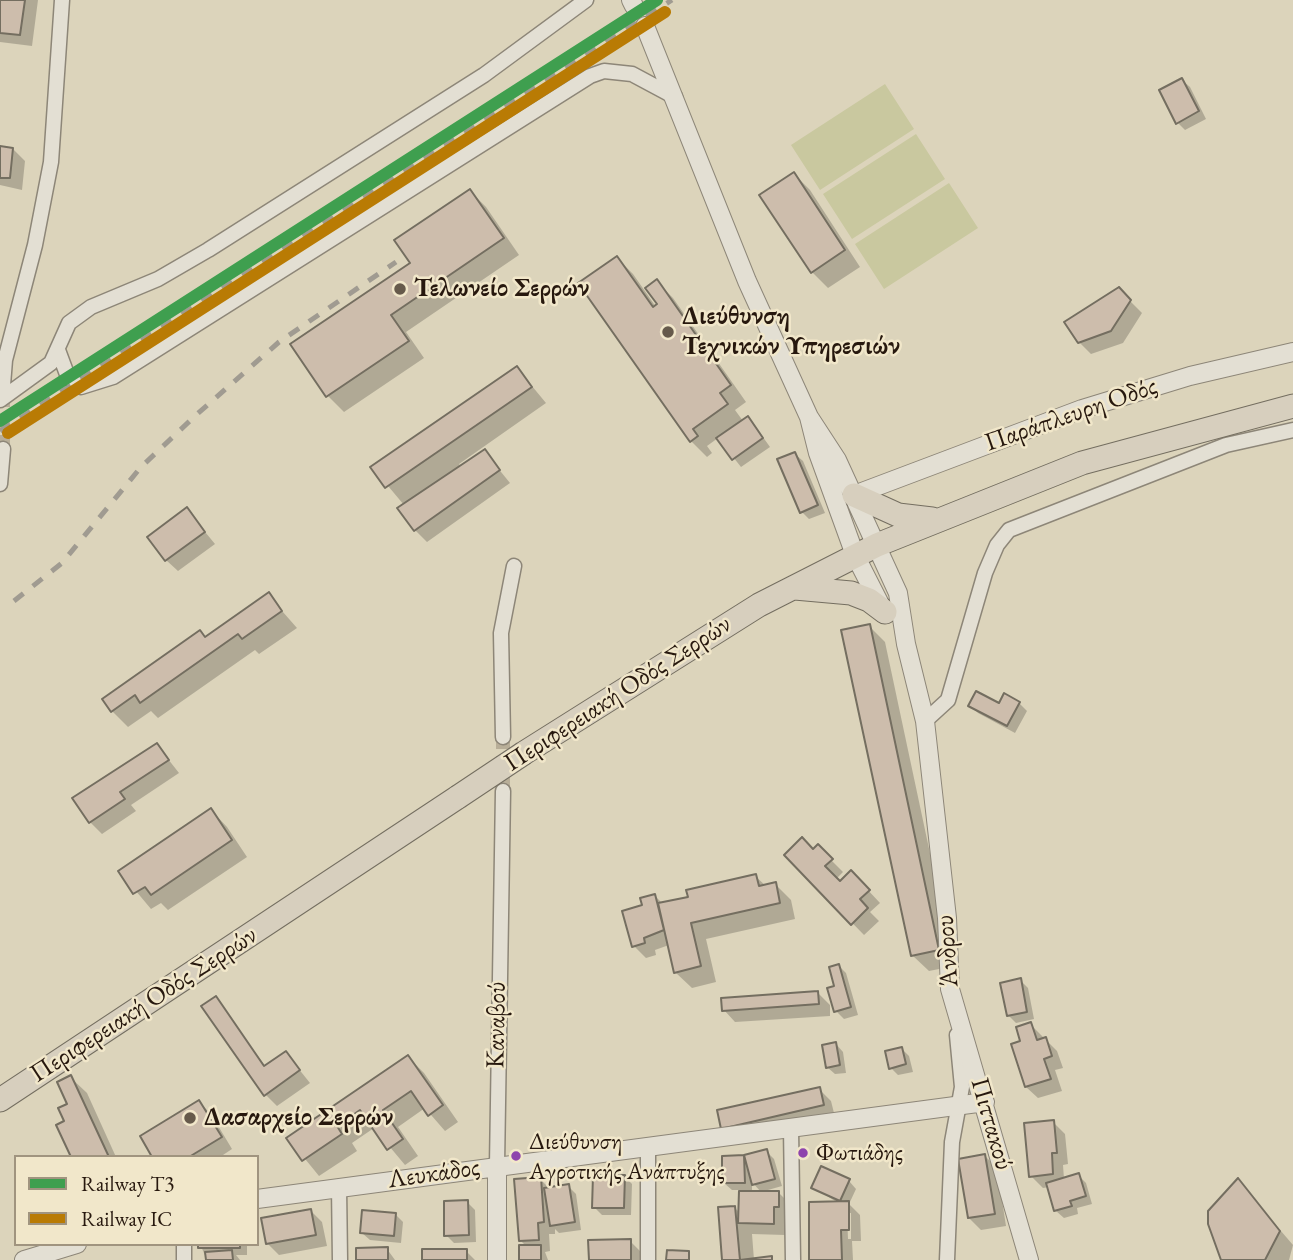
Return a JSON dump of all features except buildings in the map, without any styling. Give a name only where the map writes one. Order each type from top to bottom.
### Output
[{"type":"main road","name":"Περιφερειακή Οδός Σερρών","points":[[0,1100],[524,753],[729,622],[788,589],[935,519],[1119,451],[1293,406]]},
{"type":"main road","points":[[855,495],[898,515],[935,519]]},
{"type":"main road","points":[[788,589],[811,588],[851,593],[885,612]]},
{"type":"street","points":[[3,384],[5,360],[35,245],[51,162],[62,0]]},
{"type":"street","points":[[0,401],[51,363],[69,323],[90,307],[158,279],[208,250],[484,75],[586,0]]},
{"type":"street","points":[[645,26],[747,281],[809,417],[818,453],[855,555],[885,612],[906,644]]},
{"type":"street","points":[[58,350],[68,377],[81,387],[113,377],[590,76],[604,71],[632,74],[676,98]]},
{"type":"street","name":"Παράπλευρη Οδός","points":[[855,495],[1082,409],[1189,376],[1293,352]]},
{"type":"street","points":[[809,417],[831,448],[855,495],[898,593],[906,644]]},
{"type":"street","points":[[925,722],[948,699],[985,573],[997,545],[1009,530],[1226,445],[1293,430]]},
{"type":"street","points":[[0,484],[2,449]]},
{"type":"street","points":[[503,737],[501,633],[514,566]]},
{"type":"street","name":"Άνδρου","points":[[906,644],[925,722],[947,918],[950,989],[962,1076],[952,1142],[947,1260]]},
{"type":"street","name":"Καναβού","points":[[497,1260],[495,1106],[503,791]]},
{"type":"street","name":"Πιττακού","points":[[950,989],[1029,1260]]},
{"type":"street","name":"Λευκάδος","points":[[259,1199],[985,1102]]},
{"type":"street","points":[[792,1128],[793,1260]]},
{"type":"street","points":[[648,1147],[648,1260]]},
{"type":"street","points":[[339,1186],[340,1260]]},
{"type":"street","points":[[24,1260],[70,1246]]},
{"type":"green space","points":[[885,84],[914,129],[820,190],[791,145]]},
{"type":"green space","points":[[916,134],[945,179],[852,239],[823,194]]},
{"type":"green space","points":[[949,183],[978,228],[884,289],[855,244]]},
{"type":"tunnel","points":[[3,387],[3,449]]},
{"type":"tunnel","points":[[503,737],[503,791]]},
{"type":"railway","points":[[0,431],[672,0]]},
{"type":"railway","points":[[14,601],[62,563],[141,467],[195,416],[279,342],[396,262]]},
{"type":"rail line","name":"T3","points":[[0,421],[657,0]]},
{"type":"rail line","name":"IC","points":[[8,433],[665,12]]},
{"type":"place","name":"Τελωνείο Σερρών","points":[[400,289]]},
{"type":"place","name":"Διεύθυνση Τεχνικών Υπηρεσιών","points":[[668,332]]},
{"type":"place","name":"Δασαρχείο Σερρών","points":[[190,1118]]},
{"type":"place","name":"Φωτιάδης","points":[[803,1153]]},
{"type":"place","name":"Διεύθυνση Αγροτικής Ανάπτυξης","points":[[516,1156]]}]
